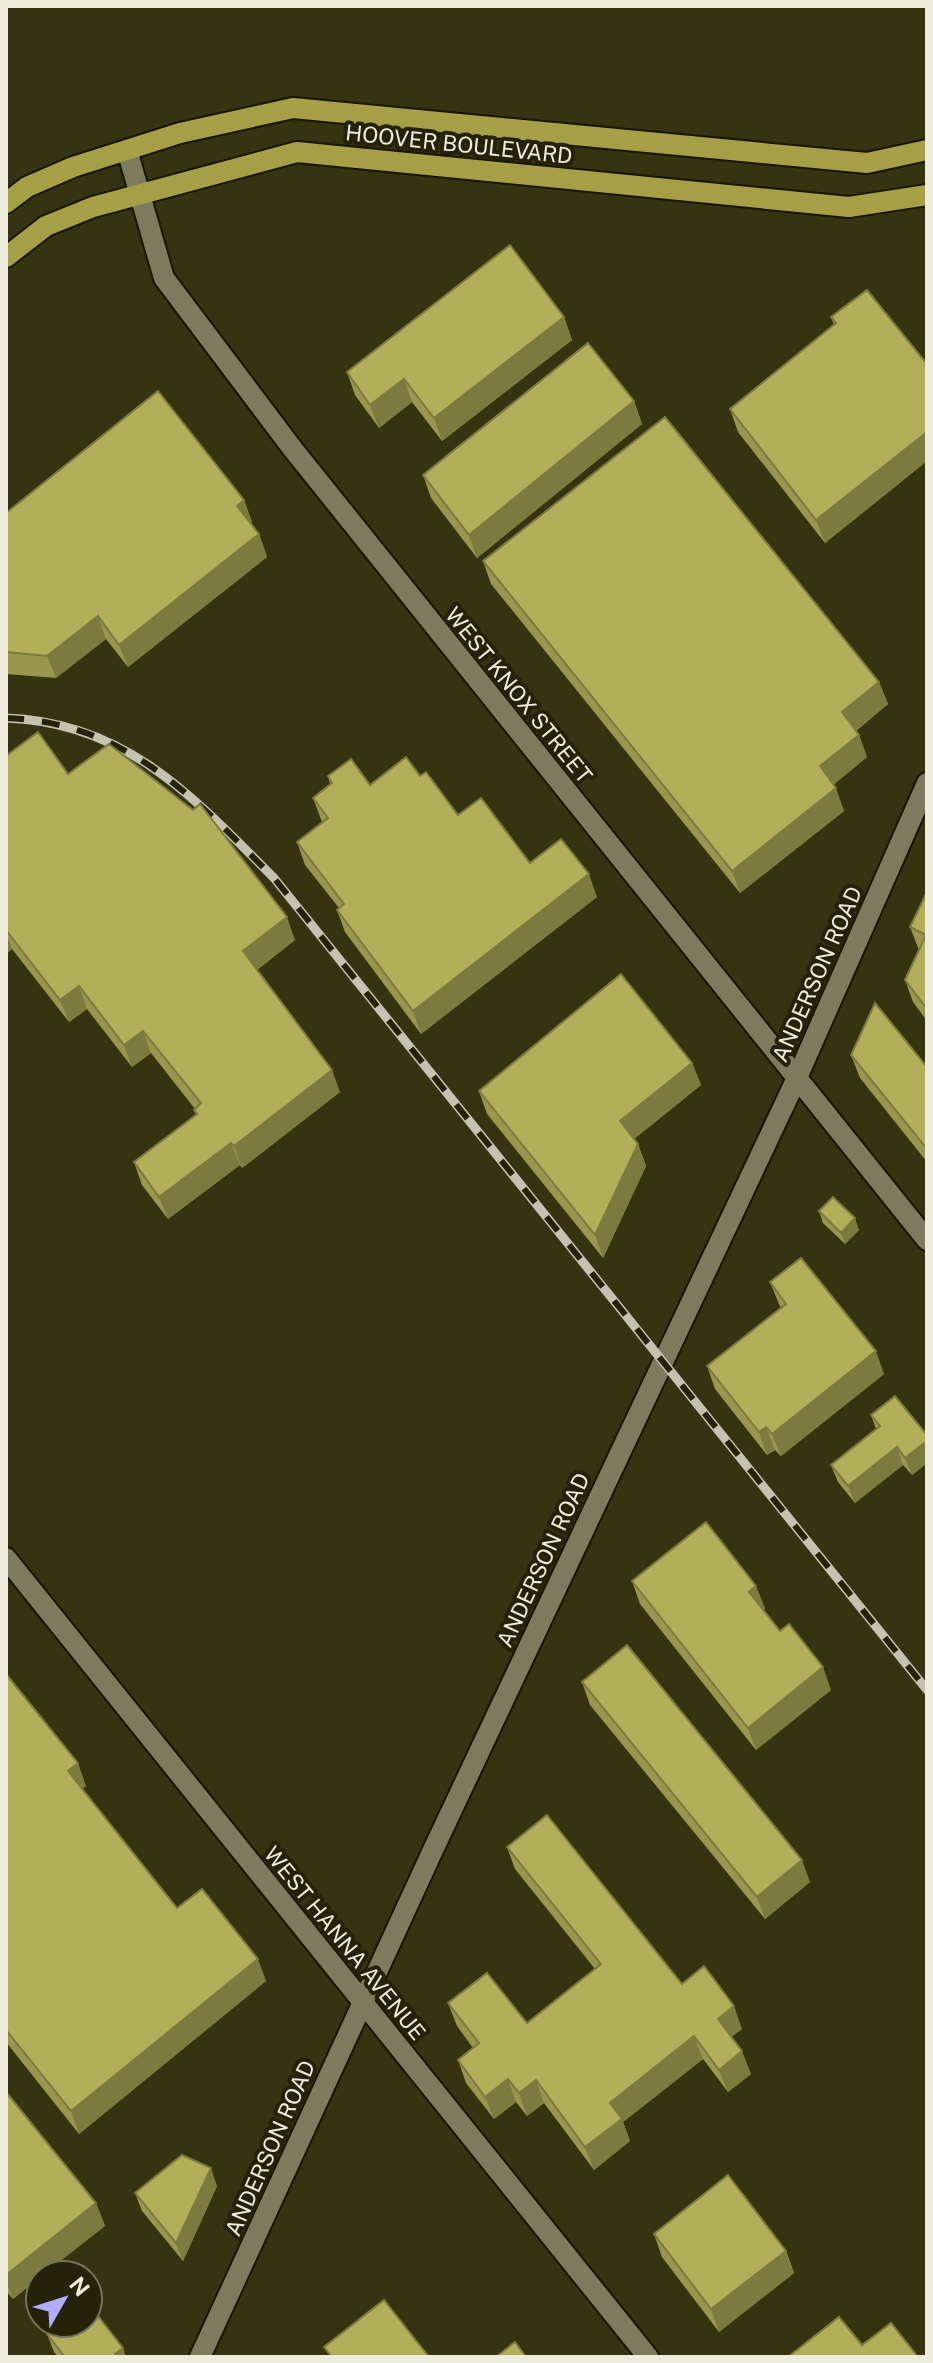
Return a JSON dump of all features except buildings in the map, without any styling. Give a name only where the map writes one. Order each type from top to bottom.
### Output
[{"type":"main road","name":"HOOVER BOULEVARD","points":[[6,203],[27,187],[73,167],[180,133],[293,108],[867,163],[927,150]]},
{"type":"main road","name":"HOOVER BOULEVARD","points":[[6,257],[46,226],[138,193],[297,152],[849,207],[927,195]]},
{"type":"street","name":"WEST KNOX STREET","points":[[127,150],[164,278],[292,448],[927,1240]]},
{"type":"street","name":"ANDERSON ROAD","points":[[200,2357],[363,2001],[796,1080],[927,783]]},
{"type":"street","name":"WEST HANNA AVENUE","points":[[6,1558],[324,1958],[363,2001],[648,2357]]},
{"type":"shaded area","points":[[6,6],[927,6],[927,2357],[6,2357]]},
{"type":"railway","points":[[6,718],[49,723],[88,734],[123,750],[156,770],[186,794],[274,878],[927,1690]]}]
